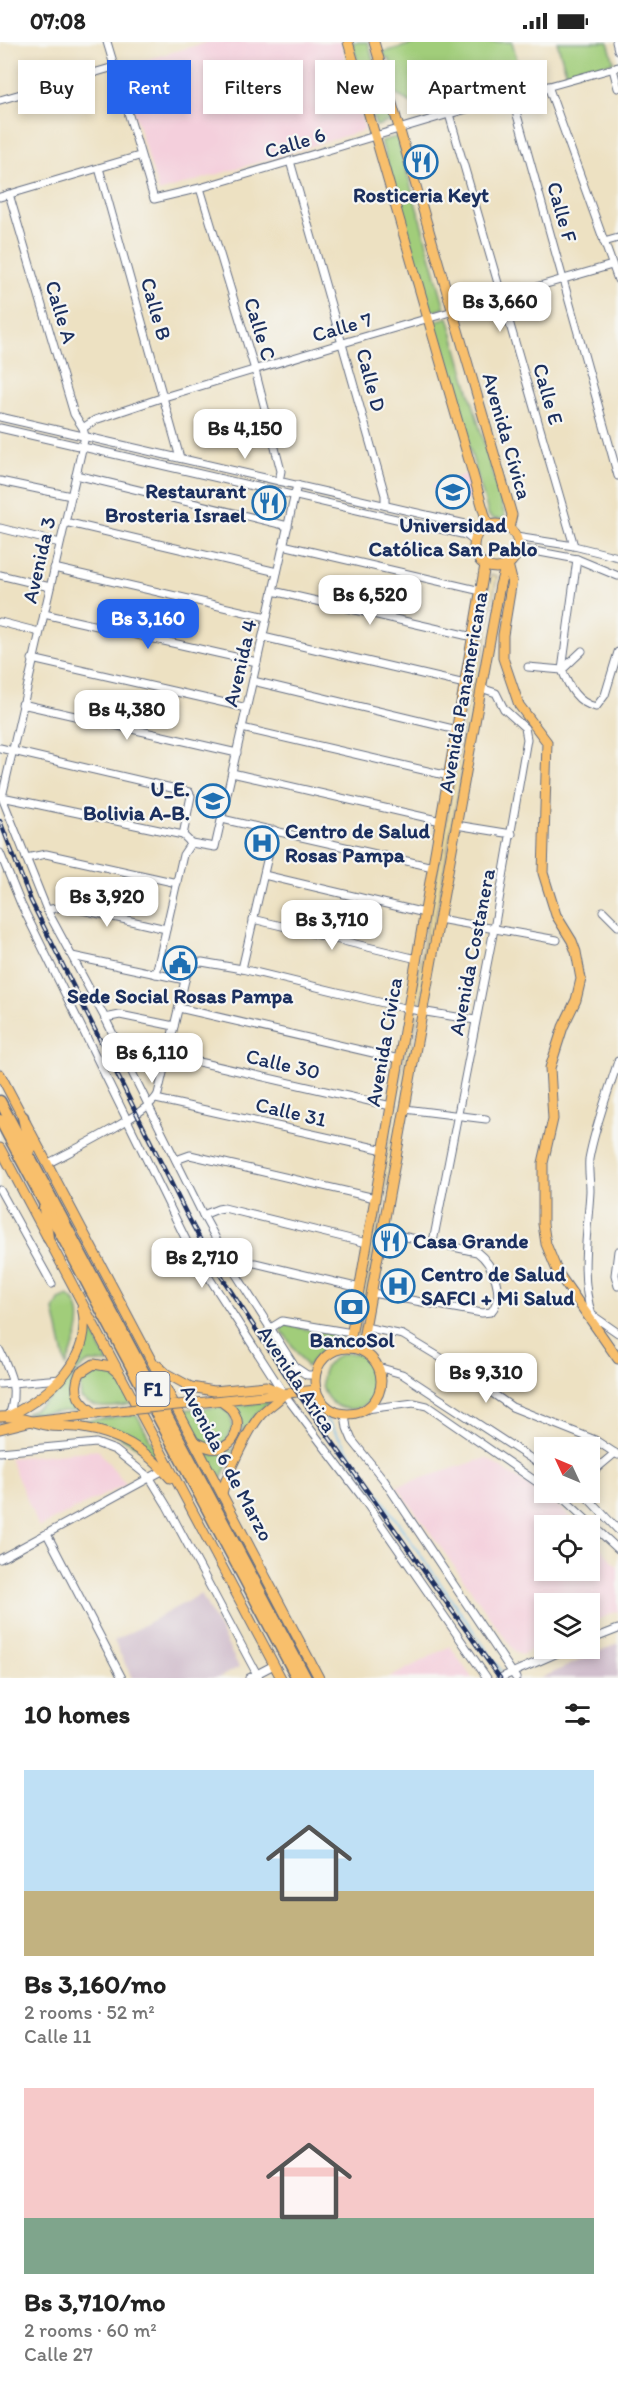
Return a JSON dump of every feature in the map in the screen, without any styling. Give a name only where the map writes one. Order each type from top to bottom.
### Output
[{"type":"highway","name":"Avenida 6 de Marzo","points":[[0,1101],[306,1678]]},
{"type":"highway","points":[[23,1117],[32,1161]]},
{"type":"highway","name":"Avenida 6 de Marzo","points":[[0,1120],[297,1678]]},
{"type":"highway","points":[[44,1202],[48,1238]]},
{"type":"main road","name":"Avenida Cívica","points":[[348,42],[485,527]]},
{"type":"main road","name":"Avenida Cívica","points":[[374,42],[512,515],[510,528]]},
{"type":"main road","points":[[498,524],[510,528],[516,537],[518,548],[514,558],[507,565],[498,568],[485,565],[476,554],[475,542],[485,527],[498,524]]},
{"type":"main road","name":"Avenida Cívica","points":[[349,1348],[485,565]]},
{"type":"main road","points":[[507,565],[512,580],[503,635],[503,658],[519,705],[547,742],[543,873],[553,908],[576,952],[581,979],[576,1000],[560,1035],[550,1068],[553,1119],[543,1163],[542,1218],[546,1244],[554,1265],[618,1359]]},
{"type":"main road","name":"Avenida Panamericana","points":[[405,1109],[500,585],[507,565]]},
{"type":"main road","name":"Avenida 6 de Marzo","points":[[0,1074],[319,1678]]},
{"type":"main road","name":"Avenida Cívica","points":[[361,1350],[405,1109]]},
{"type":"main road","points":[[0,1148],[281,1678]]},
{"type":"main road","points":[[4,1417],[45,1396],[70,1367],[81,1340],[85,1321],[79,1296]]},
{"type":"main road","points":[[349,1348],[361,1350],[374,1360],[378,1367],[381,1378],[380,1390],[375,1401],[366,1409],[345,1414],[337,1413],[324,1404],[316,1390],[315,1375],[327,1355],[334,1351],[349,1348]]},
{"type":"main road","points":[[150,1358],[167,1374],[191,1387],[214,1391],[266,1386],[284,1394]]},
{"type":"main road","points":[[97,1414],[79,1400],[75,1390],[80,1373],[94,1364],[111,1367],[120,1373]]},
{"type":"main road","points":[[0,1429],[32,1421],[316,1390]]},
{"type":"main road","points":[[222,1494],[224,1481],[259,1417],[276,1405],[284,1394]]},
{"type":"main road","points":[[195,1442],[206,1447],[219,1448],[229,1444],[234,1438],[237,1420],[232,1410],[221,1401]]},
{"type":"main road","points":[[4,1417],[103,1432],[138,1448],[164,1470],[183,1494]]},
{"type":"street","points":[[106,42],[112,60]]},
{"type":"street","points":[[616,42],[618,50]]},
{"type":"street","points":[[615,68],[618,88]]},
{"type":"street","name":"Calle 6","points":[[548,86],[615,68]]},
{"type":"street","points":[[0,99],[107,69]]},
{"type":"street","points":[[548,86],[618,280]]},
{"type":"street","points":[[0,197],[140,156],[128,114]]},
{"type":"street","name":"Calle 6","points":[[140,156],[154,200],[449,114]]},
{"type":"street","name":"Calle E","points":[[449,114],[574,546]]},
{"type":"street","name":"Calle F","points":[[517,114],[618,476]]},
{"type":"street","name":"Calle D","points":[[290,161],[385,495],[385,505]]},
{"type":"street","name":"Calle B","points":[[99,168],[180,458]]},
{"type":"street","name":"Calle C","points":[[200,188],[255,370],[281,471],[279,481]]},
{"type":"street","name":"Calle A","points":[[9,195],[74,414],[85,436]]},
{"type":"street","points":[[604,242],[618,238]]},
{"type":"street","name":"Calle 7","points":[[83,428],[95,420],[164,398],[612,265]]},
{"type":"street","points":[[0,417],[485,527]]},
{"type":"street","points":[[0,428],[466,535],[475,542]]},
{"type":"street","name":"Avenida 3","points":[[1,795],[85,436]]},
{"type":"street","points":[[76,475],[288,526]]},
{"type":"street","points":[[0,481],[71,496]]},
{"type":"street","name":"Avenida 4","points":[[191,843],[215,847],[297,485]]},
{"type":"street","points":[[65,522],[278,572]]},
{"type":"street","points":[[0,528],[60,543]]},
{"type":"street","points":[[516,537],[574,546],[618,557]]},
{"type":"street","points":[[284,545],[481,591]]},
{"type":"street","points":[[518,548],[577,560],[618,576]]},
{"type":"street","points":[[577,560],[562,670],[569,686],[583,702],[596,707],[605,695],[618,652]]},
{"type":"street","points":[[54,568],[267,617]]},
{"type":"street","points":[[0,575],[50,587]]},
{"type":"street","points":[[273,591],[473,637]]},
{"type":"street","points":[[44,614],[257,662]]},
{"type":"street","points":[[0,622],[39,632]]},
{"type":"street","points":[[263,637],[465,684]]},
{"type":"street","points":[[528,667],[562,670],[582,651]]},
{"type":"street","points":[[32,659],[247,708]]},
{"type":"street","points":[[253,681],[457,730]]},
{"type":"street","name":"Avenida Costanera","points":[[433,1242],[512,834],[526,734],[520,721],[504,709],[496,693],[482,688]]},
{"type":"street","points":[[22,704],[237,753]]},
{"type":"street","points":[[242,728],[449,776]]},
{"type":"street","points":[[0,748],[189,792],[191,796],[183,835]]},
{"type":"street","points":[[232,773],[441,820]]},
{"type":"street","points":[[1,795],[183,835],[191,843],[183,855],[156,974]]},
{"type":"street","name":"Avenida Arica","points":[[1,795],[47,910],[105,1018],[203,1215],[269,1329],[296,1367],[307,1374],[315,1375]]},
{"type":"street","points":[[222,819],[433,867]]},
{"type":"street","points":[[456,825],[512,834]]},
{"type":"street","points":[[242,969],[274,830]]},
{"type":"street","name":"Avenida Arica","points":[[0,853],[21,904],[190,1248],[284,1394],[362,1497],[487,1678]]},
{"type":"street","points":[[26,858],[46,854],[177,883]]},
{"type":"street","points":[[264,875],[425,913]]},
{"type":"street","points":[[47,910],[65,906],[166,929]]},
{"type":"street","points":[[603,911],[618,926]]},
{"type":"street","points":[[253,919],[417,959]]},
{"type":"street","points":[[439,919],[557,940]]},
{"type":"street","points":[[72,956],[184,980]]},
{"type":"street","points":[[47,1164],[127,1120],[156,1099],[184,980],[193,964],[202,962],[242,969],[408,1009],[475,1020]]},
{"type":"street","points":[[178,1008],[399,1059]]},
{"type":"street","points":[[105,1018],[120,1015],[174,1026]]},
{"type":"street","name":"Calle 30","points":[[168,1055],[391,1106]]},
{"type":"street","points":[[618,1061],[594,1136],[589,1161],[586,1273],[589,1316],[618,1333]]},
{"type":"street","name":"Calle 31","points":[[156,1099],[384,1150]]},
{"type":"street","points":[[405,1109],[486,1119]]},
{"type":"street","points":[[176,1160],[190,1155],[375,1198]]},
{"type":"street","points":[[0,1190],[52,1284]]},
{"type":"street","points":[[203,1215],[212,1210],[224,1208],[367,1243]]},
{"type":"street","points":[[372,1293],[482,1313],[491,1312],[496,1305],[497,1287],[485,1260],[472,1250],[382,1232]]},
{"type":"street","points":[[618,1251],[615,1275],[618,1286]]},
{"type":"street","points":[[232,1268],[240,1263],[255,1263],[360,1288]]},
{"type":"street","points":[[269,1329],[282,1321],[352,1333]]},
{"type":"street","points":[[366,1327],[403,1335],[451,1364],[512,1407],[595,1440],[617,1454],[600,1467]]},
{"type":"street","points":[[0,1351],[11,1372],[13,1383],[14,1402],[4,1417]]},
{"type":"street","points":[[378,1367],[402,1374],[534,1460]]},
{"type":"street","points":[[0,1384],[61,1379]]},
{"type":"street","points":[[366,1409],[414,1403],[427,1406],[534,1480]]},
{"type":"street","name":"Avenida Arica","points":[[345,1414],[352,1440],[390,1490],[514,1675]]},
{"type":"street","points":[[0,1452],[96,1443],[115,1450],[150,1478],[168,1506],[258,1676]]},
{"type":"street","points":[[0,1559],[164,1470]]},
{"type":"street","points":[[568,1503],[618,1549]]},
{"type":"street","points":[[592,1503],[618,1530]]},
{"type":"street","points":[[47,1534],[122,1678]]},
{"type":"street","points":[[600,1636],[618,1629]]},
{"type":"street","points":[[500,1678],[514,1675],[547,1659]]},
{"type":"street","points":[[249,1678],[258,1676],[274,1665]]},
{"type":"shaded area","points":[[208,42],[341,42],[346,60],[315,60],[315,114],[361,114],[365,130],[159,192],[135,114],[191,114],[191,60],[145,60]]},
{"type":"shaded area","name":"Universidad Católica San Pablo","points":[[467,474],[474,498],[439,509],[432,485]]},
{"type":"shaded area","points":[[98,1450],[126,1484],[39,1527],[9,1458]]},
{"type":"shaded area","points":[[486,1458],[534,1490],[534,1503],[554,1503],[568,1515],[534,1515],[534,1581],[600,1581],[600,1548],[618,1567],[618,1611],[600,1619],[600,1593],[534,1593],[534,1649],[521,1655],[515,1652],[397,1486]]},
{"type":"shaded area","points":[[201,1594],[239,1667],[219,1678],[132,1678],[114,1641]]},
{"type":"shaded area","points":[[618,1643],[618,1678],[541,1678],[583,1659],[600,1659],[600,1651]]},
{"type":"shaded area","points":[[450,1646],[472,1678],[389,1678]]},
{"type":"green space","points":[[352,42],[368,42],[373,60],[357,60]]},
{"type":"green space","points":[[419,42],[512,42],[517,60],[407,60],[407,101],[397,95],[395,60],[384,56],[384,52]]},
{"type":"green space","points":[[557,42],[608,42],[614,62],[567,75]]},
{"type":"green space","points":[[373,114],[389,114],[391,121],[376,126]]},
{"type":"green space","points":[[397,137],[445,308],[430,312],[381,141]]},
{"type":"green space","points":[[448,317],[505,516],[502,519],[489,516],[433,322]]},
{"type":"green space","points":[[68,1296],[75,1302],[80,1319],[79,1329],[66,1366],[54,1310],[59,1300]]},
{"type":"green space","points":[[88,1322],[108,1363],[89,1362],[74,1378],[71,1392],[77,1405],[83,1410],[25,1414],[51,1397],[73,1373],[82,1354]]},
{"type":"green space","points":[[282,1324],[339,1336],[341,1340],[321,1351],[307,1367],[280,1328]]},
{"type":"green space","points":[[344,1353],[356,1353],[366,1357],[374,1365],[378,1381],[374,1397],[366,1405],[356,1409],[344,1409],[334,1405],[326,1397],[322,1387],[322,1375],[326,1365],[334,1357]]},
{"type":"green space","points":[[93,1368],[108,1371],[118,1379],[132,1404],[100,1407],[81,1398],[81,1380]]},
{"type":"green space","points":[[272,1401],[254,1416],[240,1440],[242,1425],[240,1415],[234,1406]]},
{"type":"green space","points":[[219,1407],[229,1412],[233,1427],[226,1442],[210,1444],[203,1442],[193,1432],[182,1410]]},
{"type":"green space","points":[[137,1415],[163,1464],[128,1441],[107,1431],[67,1422]]},
{"type":"green space","points":[[238,1443],[220,1480],[206,1454],[226,1453]]},
{"type":"sand","points":[[491,575],[497,576],[420,1004],[413,1003]]},
{"type":"sand","points":[[412,1015],[418,1016],[358,1340],[352,1339]]},
{"type":"waterway","points":[[322,1413],[501,1671]]},
{"type":"railway","points":[[0,821],[31,901],[215,1267],[297,1392],[500,1678]]},
{"type":"place","name":"Rosticeria Keyt","points":[[421,162]]},
{"type":"place","name":"Universidad Católica San Pablo","points":[[453,492]]},
{"type":"place","name":"Restaurant Brosteria Israel","points":[[269,503]]},
{"type":"place","name":"U_E. Bolivia A-B.","points":[[213,801]]},
{"type":"place","name":"Centro de Salud Rosas Pampa","points":[[262,843]]},
{"type":"place","name":"Sede Social Rosas Pampa","points":[[180,963]]},
{"type":"place","name":"Casa Grande","points":[[390,1241]]},
{"type":"place","name":"Centro de Salud SAFCI + Mi Salud","points":[[398,1286]]},
{"type":"place","name":"BancoSol","points":[[352,1307]]}]
